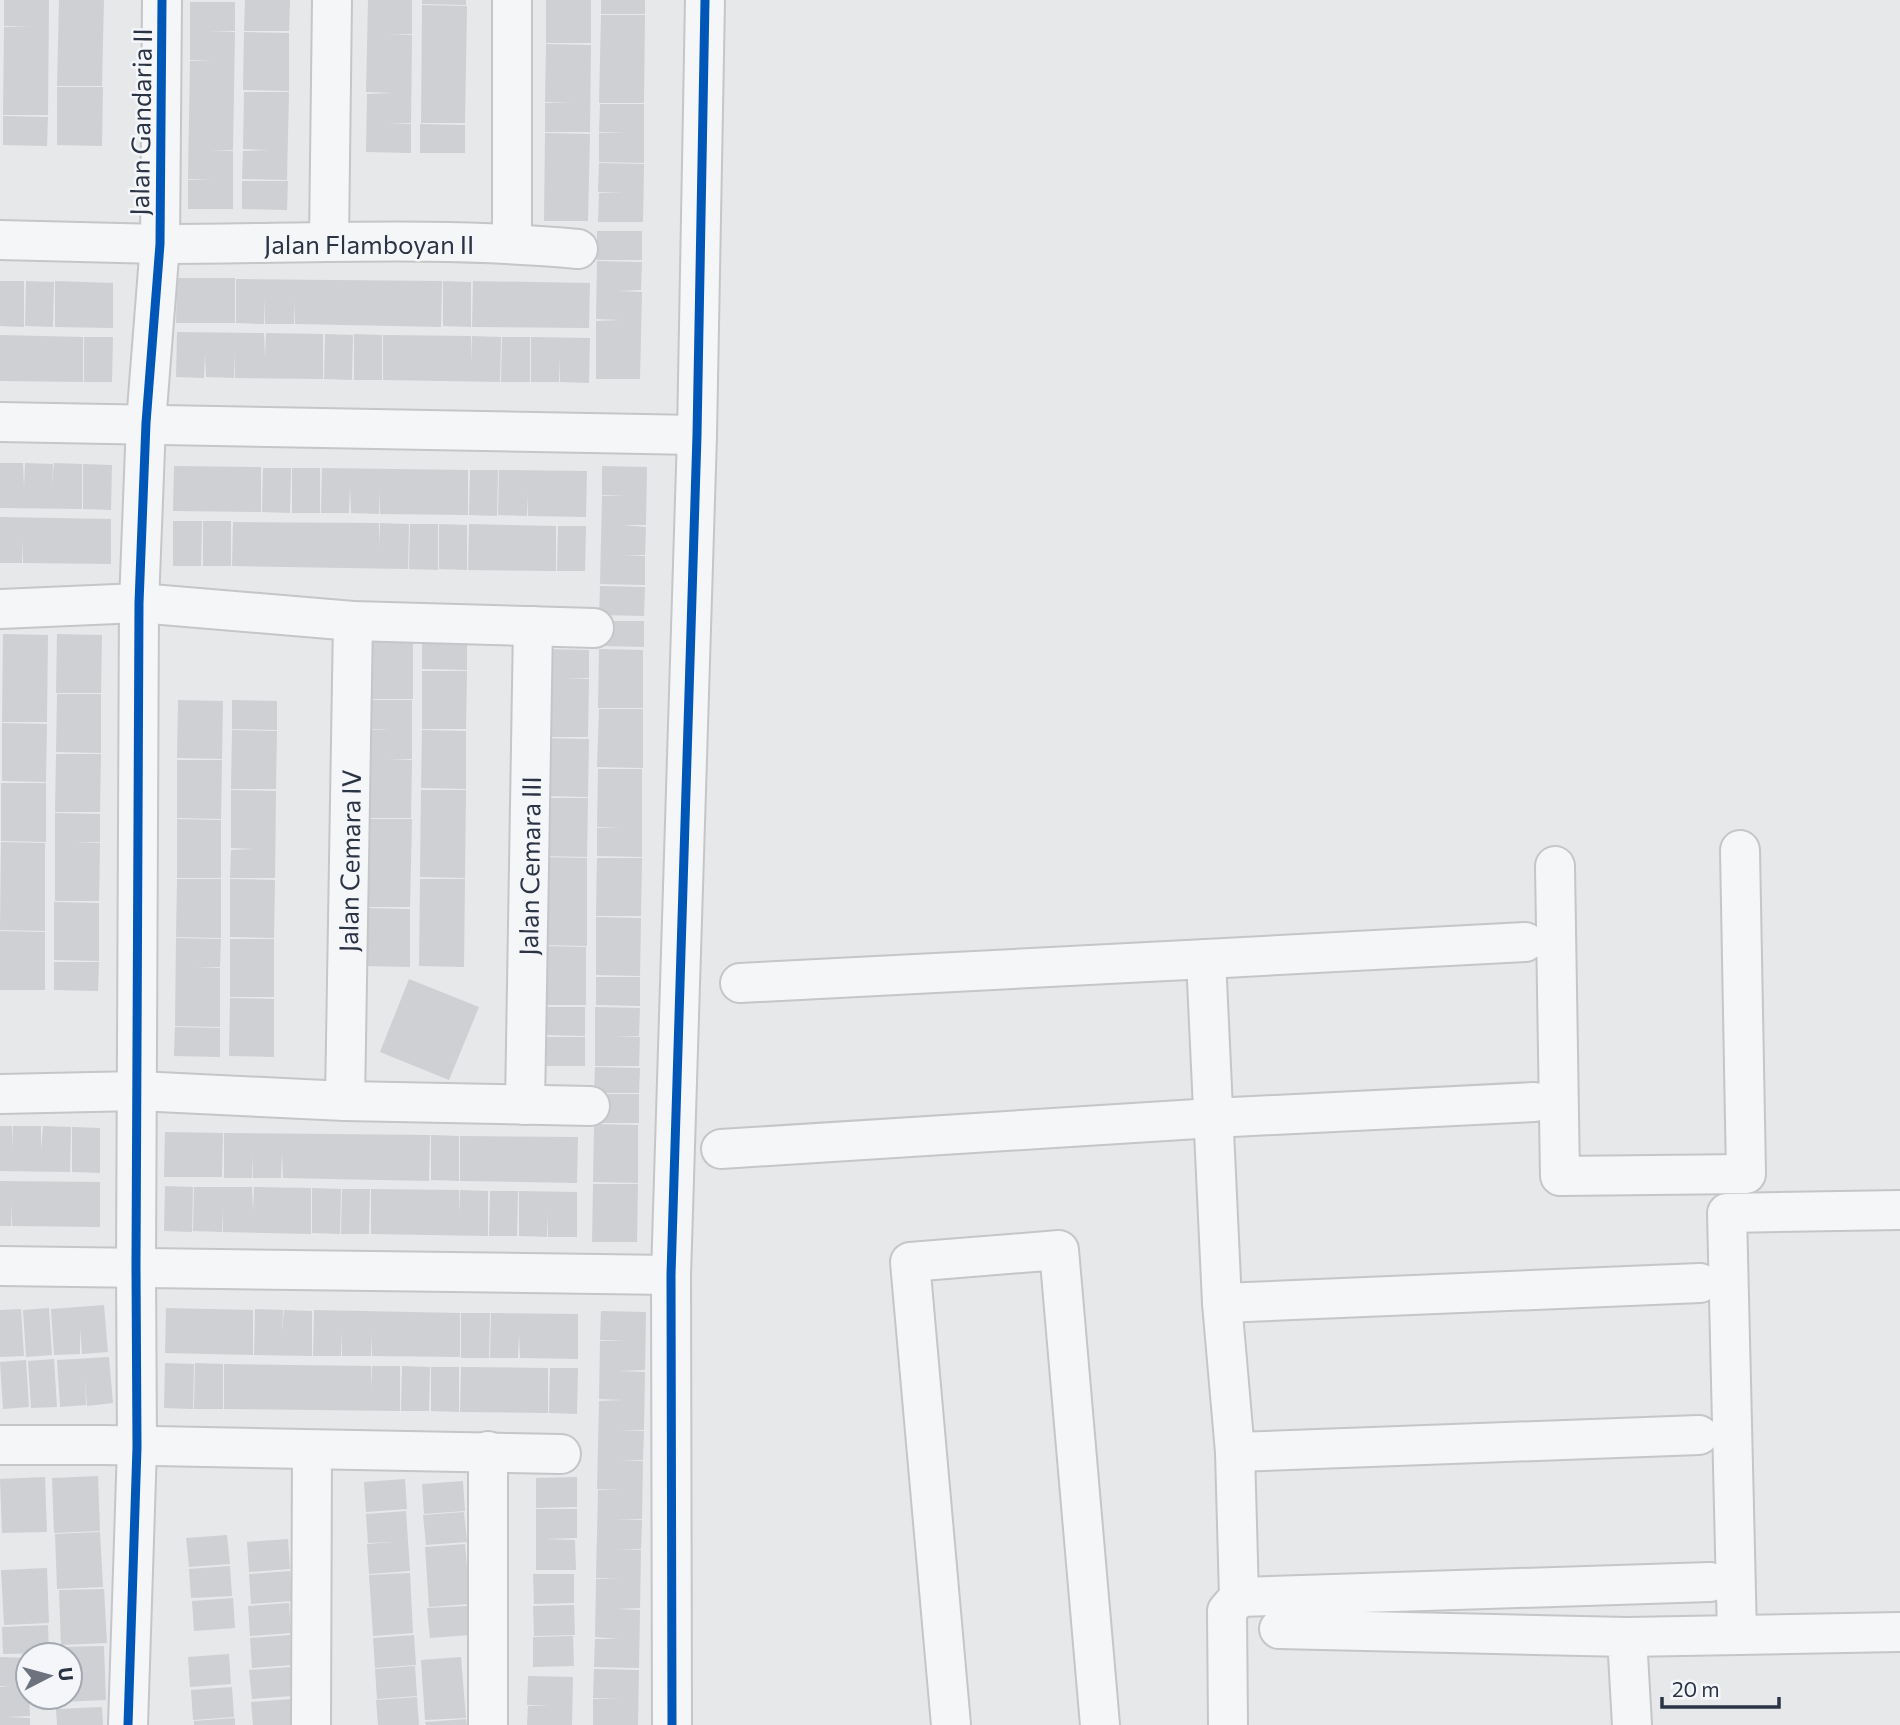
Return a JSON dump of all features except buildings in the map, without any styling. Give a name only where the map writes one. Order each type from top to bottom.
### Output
[{"type":"street","name":"Jalan Gandaria II","points":[[128,1725],[137,1447],[139,603],[146,423],[160,244],[162,0]]},
{"type":"street","points":[[329,241],[332,0]]},
{"type":"street","points":[[512,0],[512,243]]},
{"type":"street","points":[[672,1725],[671,1275],[696,435],[705,0]]},
{"type":"street","name":"Jalan Flamboyan II","points":[[0,240],[160,244],[329,241],[512,243],[578,249]]},
{"type":"street","points":[[0,422],[696,435]]},
{"type":"street","points":[[0,609],[139,603],[353,621],[594,628]]},
{"type":"street","name":"Jalan Cemara IV","points":[[345,1101],[353,621]]},
{"type":"street","name":"Jalan Cemara III","points":[[525,1105],[533,626]]},
{"type":"street","points":[[1737,1635],[1727,1213],[1746,1174],[1740,850]]},
{"type":"street","points":[[1555,866],[1560,1176],[1746,1174]]},
{"type":"street","points":[[740,983],[1525,942]]},
{"type":"street","points":[[1206,959],[1222,1303],[1235,1452],[1239,1597],[1227,1611],[1228,1725]]},
{"type":"street","points":[[0,1094],[138,1091],[345,1101],[590,1106]]},
{"type":"street","points":[[720,1149],[1213,1118],[1534,1102]]},
{"type":"street","points":[[1727,1213],[1900,1210]]},
{"type":"street","points":[[951,1725],[910,1262],[1059,1250],[1100,1725]]},
{"type":"street","points":[[0,1266],[671,1275]]},
{"type":"street","points":[[1222,1303],[1700,1283]]},
{"type":"street","points":[[1235,1452],[1699,1435]]},
{"type":"street","points":[[0,1445],[561,1454]]},
{"type":"street","points":[[311,1725],[313,1450]]},
{"type":"street","points":[[488,1451],[488,1725]]},
{"type":"street","points":[[1239,1597],[1710,1582]]},
{"type":"street","points":[[1279,1629],[1627,1637],[1900,1632]]},
{"type":"street","points":[[1627,1637],[1632,1725]]},
{"type":"cycle path","points":[[128,1725],[137,1447],[139,603],[146,423],[160,244],[162,0]]},
{"type":"cycle path","points":[[672,1725],[671,1275],[697,435],[705,0]]}]
